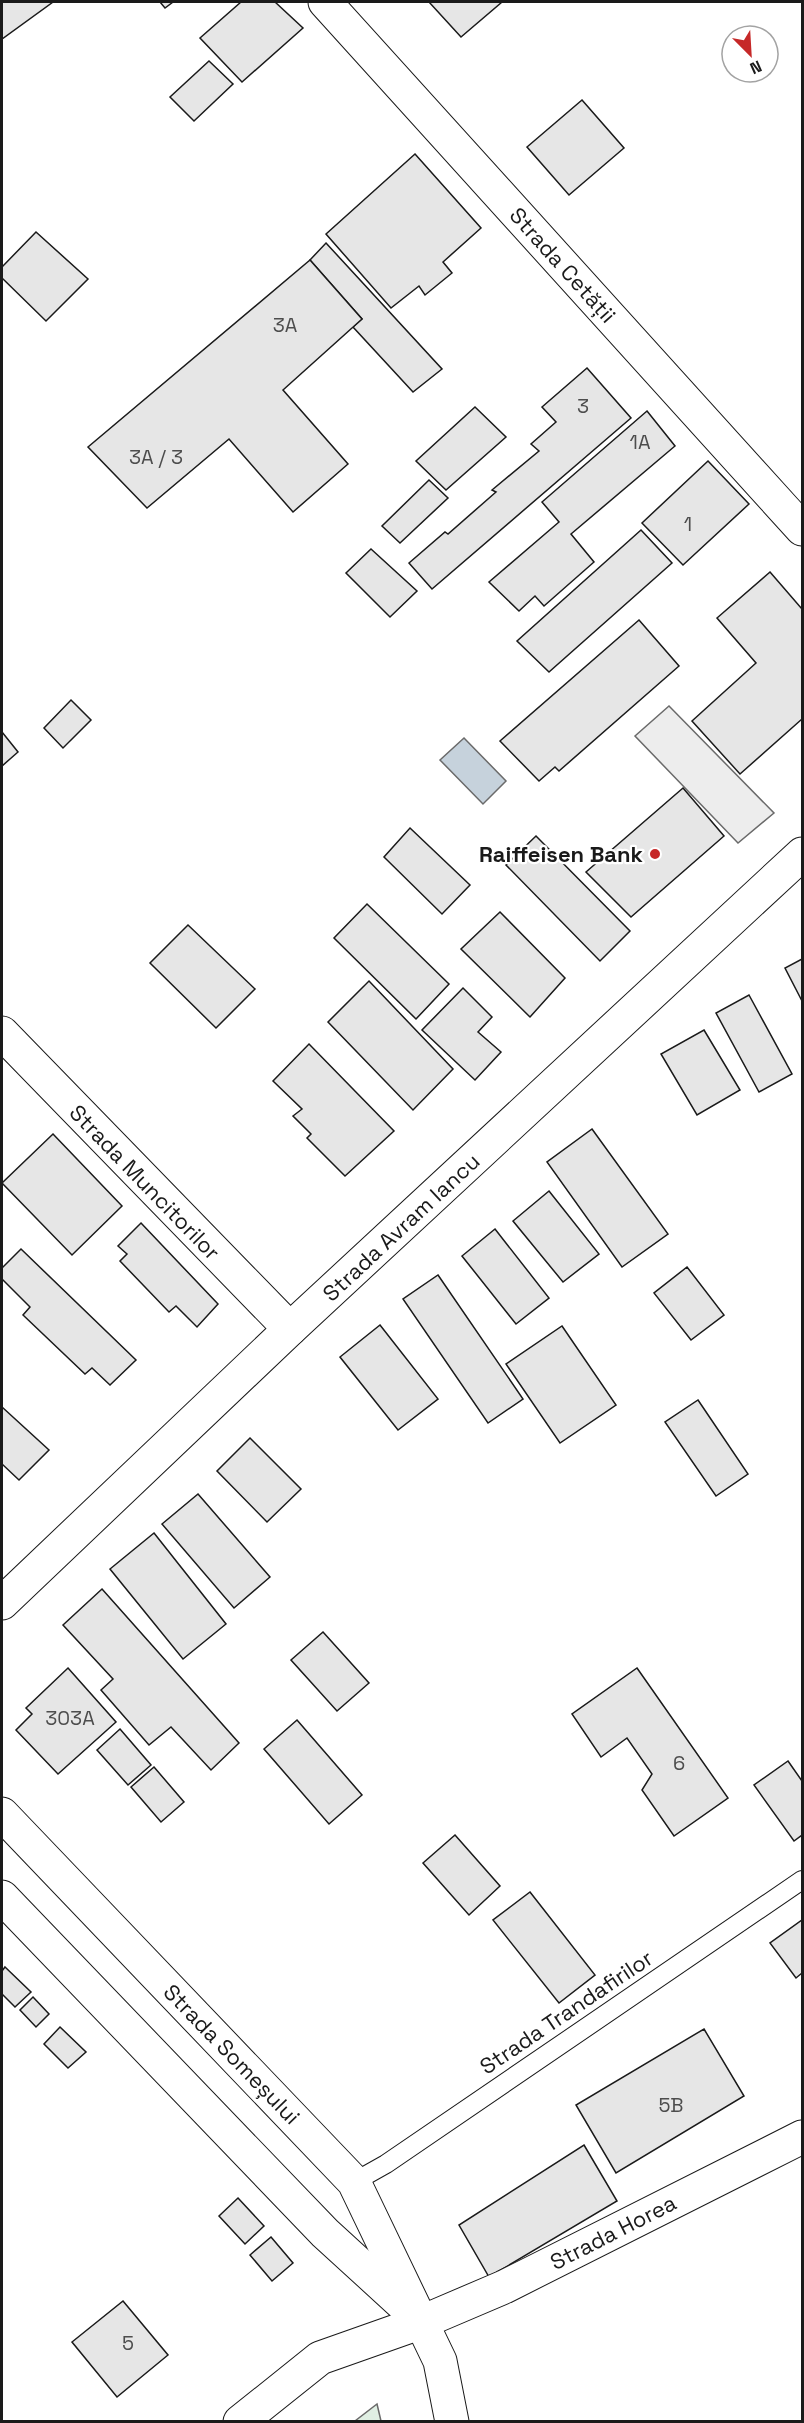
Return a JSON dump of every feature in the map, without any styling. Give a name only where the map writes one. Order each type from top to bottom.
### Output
[{"type":"street","name":"Strada Cetății","points":[[325,2],[802,529]]},
{"type":"street","name":"Strada Avram Iancu","points":[[2,1602],[290,1329],[802,854]]},
{"type":"street","name":"Strada Muncitorilor","points":[[2,1033],[290,1329]]},
{"type":"street","name":"Strada Someșului","points":[[2,1814],[354,2182],[440,2361],[452,2421]]},
{"type":"street","name":"Strada Someșului","points":[[2,1897],[325,2233],[422,2322]]},
{"type":"street","name":"Strada Horea","points":[[240,2421],[320,2358],[422,2322],[504,2287],[802,2137]]},
{"type":"lane","name":"Strada Trandafirilor","points":[[354,2182],[386,2164],[802,1880]]},
{"type":"green space","points":[[377,2404],[381,2421],[355,2421]]},
{"type":"shaded area","points":[[669,706],[774,813],[738,843],[635,736]]},
{"type":"shaded area","points":[[464,738],[506,781],[483,804],[440,760]]},
{"type":"building","points":[[2,2],[53,2],[2,39]]},
{"type":"building","points":[[160,2],[173,2],[165,8]]},
{"type":"building","points":[[241,2],[275,2],[303,28],[242,82],[200,38]]},
{"type":"building","points":[[429,2],[502,2],[461,37]]},
{"type":"building","points":[[209,61],[233,84],[194,121],[170,97]]},
{"type":"building","points":[[582,100],[624,148],[569,195],[527,147]]},
{"type":"building","points":[[415,154],[481,228],[443,262],[452,273],[425,295],[419,286],[391,308],[326,234]]},
{"type":"building","points":[[36,232],[88,279],[46,321],[2,278],[2,267]]},
{"type":"building","points":[[326,243],[442,369],[413,392],[353,327],[362,319],[310,260]]},
{"type":"building","points":[[310,260],[362,319],[283,390],[348,464],[293,512],[229,439],[147,508],[88,447]]},
{"type":"building","points":[[587,368],[631,418],[432,589],[409,563],[445,532],[448,534],[496,492],[492,490],[539,451],[531,444],[556,422],[542,407]]},
{"type":"building","points":[[475,407],[506,437],[446,490],[416,461]]},
{"type":"building","points":[[647,411],[675,446],[571,534],[594,562],[544,606],[535,596],[519,611],[489,582],[559,522],[542,502]]},
{"type":"building","points":[[708,461],[749,504],[683,565],[642,523]]},
{"type":"building","points":[[429,480],[448,498],[400,543],[382,526]]},
{"type":"building","points":[[641,530],[672,563],[549,672],[517,641]]},
{"type":"building","points":[[371,549],[417,591],[390,617],[346,573]]},
{"type":"building","points":[[770,572],[802,609],[802,719],[740,774],[692,721],[756,663],[717,618]]},
{"type":"building","points":[[639,620],[679,666],[559,771],[555,767],[539,781],[500,741]]},
{"type":"building","points":[[71,700],[91,720],[63,748],[44,728]]},
{"type":"building","points":[[2,732],[18,752],[2,766]]},
{"type":"building","name":"Raiffeisen Bank","points":[[683,788],[724,836],[631,917],[586,872]]},
{"type":"building","points":[[410,828],[470,885],[442,914],[384,857]]},
{"type":"building","points":[[536,836],[630,931],[600,961],[506,865]]},
{"type":"building","points":[[367,904],[449,984],[416,1019],[334,938]]},
{"type":"building","points":[[500,912],[565,978],[530,1017],[461,949]]},
{"type":"building","points":[[188,925],[255,989],[216,1028],[150,963]]},
{"type":"building","points":[[802,959],[802,1001],[785,968]]},
{"type":"building","points":[[369,981],[453,1069],[413,1110],[328,1022]]},
{"type":"building","points":[[463,988],[492,1017],[478,1032],[501,1052],[475,1080],[422,1030]]},
{"type":"building","points":[[749,995],[792,1074],[759,1092],[716,1013]]},
{"type":"building","points":[[704,1030],[740,1090],[697,1115],[661,1054]]},
{"type":"building","points":[[309,1044],[394,1131],[345,1176],[307,1138],[311,1134],[293,1116],[302,1109],[273,1081]]},
{"type":"building","points":[[592,1129],[668,1234],[622,1267],[547,1162]]},
{"type":"building","points":[[53,1134],[122,1206],[72,1255],[2,1183]]},
{"type":"building","points":[[549,1191],[599,1254],[563,1282],[513,1221]]},
{"type":"building","points":[[141,1223],[218,1304],[197,1327],[176,1306],[169,1312],[120,1261],[127,1254],[118,1246]]},
{"type":"building","points":[[495,1229],[549,1298],[516,1324],[462,1256]]},
{"type":"building","points":[[21,1249],[136,1360],[110,1385],[92,1368],[85,1374],[23,1315],[30,1307],[2,1279],[2,1268]]},
{"type":"building","points":[[687,1267],[724,1315],[691,1340],[654,1293]]},
{"type":"building","points":[[438,1275],[523,1399],[488,1423],[403,1299]]},
{"type":"building","points":[[380,1325],[438,1399],[398,1430],[340,1357]]},
{"type":"building","points":[[562,1326],[616,1405],[560,1443],[506,1364]]},
{"type":"building","points":[[698,1400],[748,1474],[716,1496],[665,1422]]},
{"type":"building","points":[[2,1407],[49,1450],[19,1480],[2,1464]]},
{"type":"building","points":[[250,1438],[301,1489],[267,1522],[217,1471]]},
{"type":"building","points":[[198,1494],[270,1577],[234,1608],[162,1524]]},
{"type":"building","points":[[154,1533],[226,1624],[183,1659],[110,1569]]},
{"type":"building","points":[[102,1589],[239,1743],[211,1770],[171,1727],[149,1745],[101,1690],[113,1679],[63,1625]]},
{"type":"building","points":[[323,1632],[369,1683],[337,1711],[291,1660]]},
{"type":"building","points":[[68,1668],[116,1722],[58,1774],[16,1730],[32,1714],[26,1708]]},
{"type":"building","points":[[637,1668],[728,1798],[674,1836],[642,1790],[652,1774],[627,1738],[601,1757],[572,1714]]},
{"type":"building","points":[[297,1720],[362,1795],[329,1824],[264,1749]]},
{"type":"building","points":[[120,1729],[151,1765],[128,1785],[97,1750]]},
{"type":"building","points":[[788,1761],[802,1781],[802,1835],[794,1841],[754,1785]]},
{"type":"building","points":[[154,1767],[184,1802],[161,1822],[131,1787]]},
{"type":"building","points":[[455,1835],[500,1886],[469,1915],[423,1863]]},
{"type":"building","points":[[530,1892],[595,1975],[559,2003],[493,1920]]},
{"type":"building","points":[[802,1920],[802,1973],[796,1978],[770,1943]]},
{"type":"building","points":[[5,1967],[31,1992],[15,2007],[2,1994],[2,1971]]},
{"type":"building","points":[[33,1997],[49,2014],[36,2027],[20,2010]]},
{"type":"building","points":[[60,2027],[86,2052],[68,2068],[44,2044]]},
{"type":"building","points":[[704,2029],[744,2096],[616,2173],[576,2105]]},
{"type":"building","points":[[584,2145],[617,2201],[489,2277],[459,2225]]},
{"type":"building","points":[[238,2198],[264,2226],[245,2244],[219,2216]]},
{"type":"building","points":[[271,2237],[293,2263],[272,2281],[250,2255]]},
{"type":"building","points":[[123,2301],[168,2355],[117,2397],[72,2342]]},
{"type":"place","name":"Raiffeisen Bank","points":[[655,854]]}]
